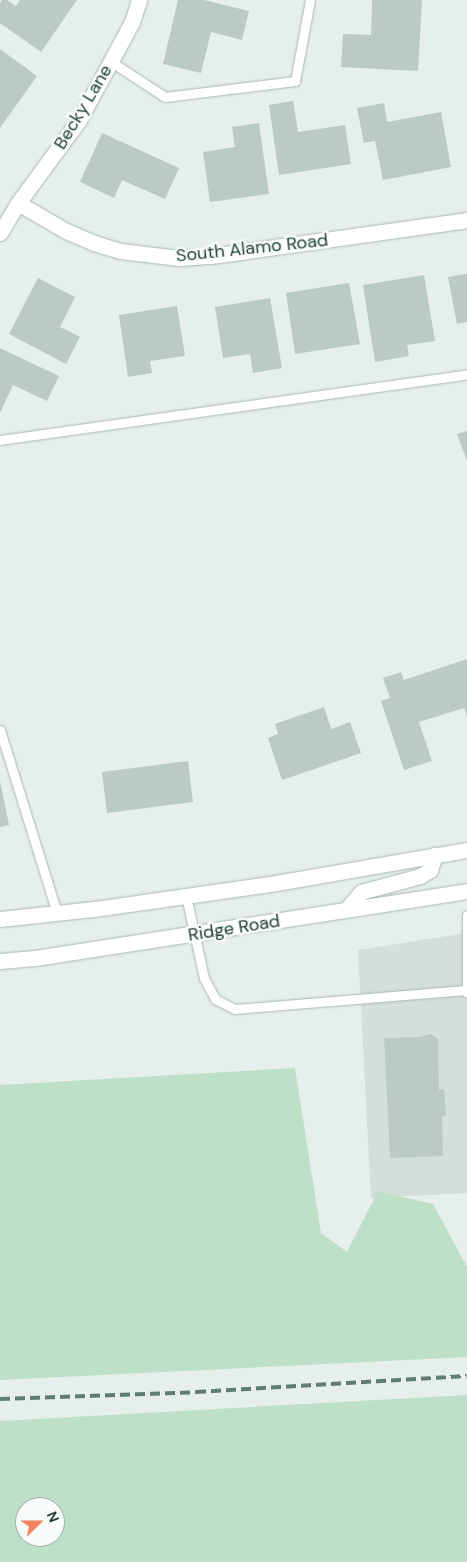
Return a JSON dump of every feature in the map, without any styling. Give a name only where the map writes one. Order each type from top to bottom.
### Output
[{"type":"main road","name":"Becky Lane","points":[[0,233],[18,203],[79,120],[132,22],[139,0]]},
{"type":"main road","name":"South Alamo Road","points":[[18,203],[66,231],[94,243],[121,251],[178,258],[211,256],[467,220]]},
{"type":"main road","points":[[0,919],[186,896],[467,850]]},
{"type":"main road","points":[[346,910],[361,892],[420,876],[430,870],[435,856]]},
{"type":"main road","name":"Ridge Road","points":[[0,961],[35,958],[467,891]]},
{"type":"lane","points":[[110,61],[165,97],[295,81],[310,0]]},
{"type":"lane","points":[[0,440],[467,374]]},
{"type":"lane","points":[[0,730],[57,913]]},
{"type":"lane","points":[[186,896],[204,978],[215,999],[235,1009],[467,991],[467,915]]},
{"type":"shaded area","points":[[467,933],[467,1193],[371,1198],[358,950]]},
{"type":"green space","points":[[295,1068],[321,1233],[347,1252],[378,1191],[433,1204],[467,1267],[467,1357],[0,1380],[0,1085]]},
{"type":"green space","points":[[467,1395],[467,1562],[0,1562],[0,1421]]},
{"type":"building","points":[[2,0],[7,0],[16,6],[20,0],[77,0],[41,52],[0,23],[0,3]]},
{"type":"building","points":[[178,0],[204,0],[249,11],[242,40],[211,32],[201,73],[163,64]]},
{"type":"building","points":[[372,0],[422,0],[418,71],[341,67],[343,34],[371,35]]},
{"type":"building","points":[[0,49],[37,76],[0,128]]},
{"type":"building","points":[[293,101],[298,132],[345,125],[351,164],[279,175],[269,105]]},
{"type":"building","points":[[384,103],[387,122],[441,112],[451,167],[383,180],[375,141],[364,143],[357,108]]},
{"type":"building","points":[[259,123],[269,194],[210,202],[203,152],[235,147],[232,127]]},
{"type":"building","points":[[102,133],[179,168],[165,199],[122,180],[114,198],[80,182]]},
{"type":"building","points":[[467,274],[467,322],[457,324],[448,277]]},
{"type":"building","points":[[424,275],[435,341],[407,345],[409,356],[375,362],[363,285]]},
{"type":"building","points":[[38,278],[75,297],[60,327],[80,337],[66,364],[9,334]]},
{"type":"building","points":[[349,283],[360,344],[295,354],[286,293]]},
{"type":"building","points":[[270,298],[282,368],[253,373],[250,354],[223,358],[215,307]]},
{"type":"building","points":[[177,306],[185,356],[150,361],[152,373],[128,377],[119,315]]},
{"type":"building","points":[[0,348],[59,376],[47,401],[13,385],[0,413]]},
{"type":"building","points":[[467,431],[467,461],[457,434]]},
{"type":"building","points":[[467,659],[467,716],[464,708],[419,722],[432,761],[404,770],[381,701],[390,698],[383,678],[401,672],[404,680]]},
{"type":"building","points":[[324,707],[331,729],[350,722],[361,753],[282,780],[268,738],[278,734],[275,724]]},
{"type":"building","points":[[188,761],[193,802],[107,813],[102,772]]},
{"type":"building","points":[[0,781],[9,825],[0,827]]},
{"type":"building","points":[[431,1034],[438,1039],[439,1090],[444,1089],[446,1116],[442,1117],[443,1156],[390,1158],[384,1038],[420,1037]]},
{"type":"railway","points":[[0,1399],[196,1392],[467,1376]]}]
